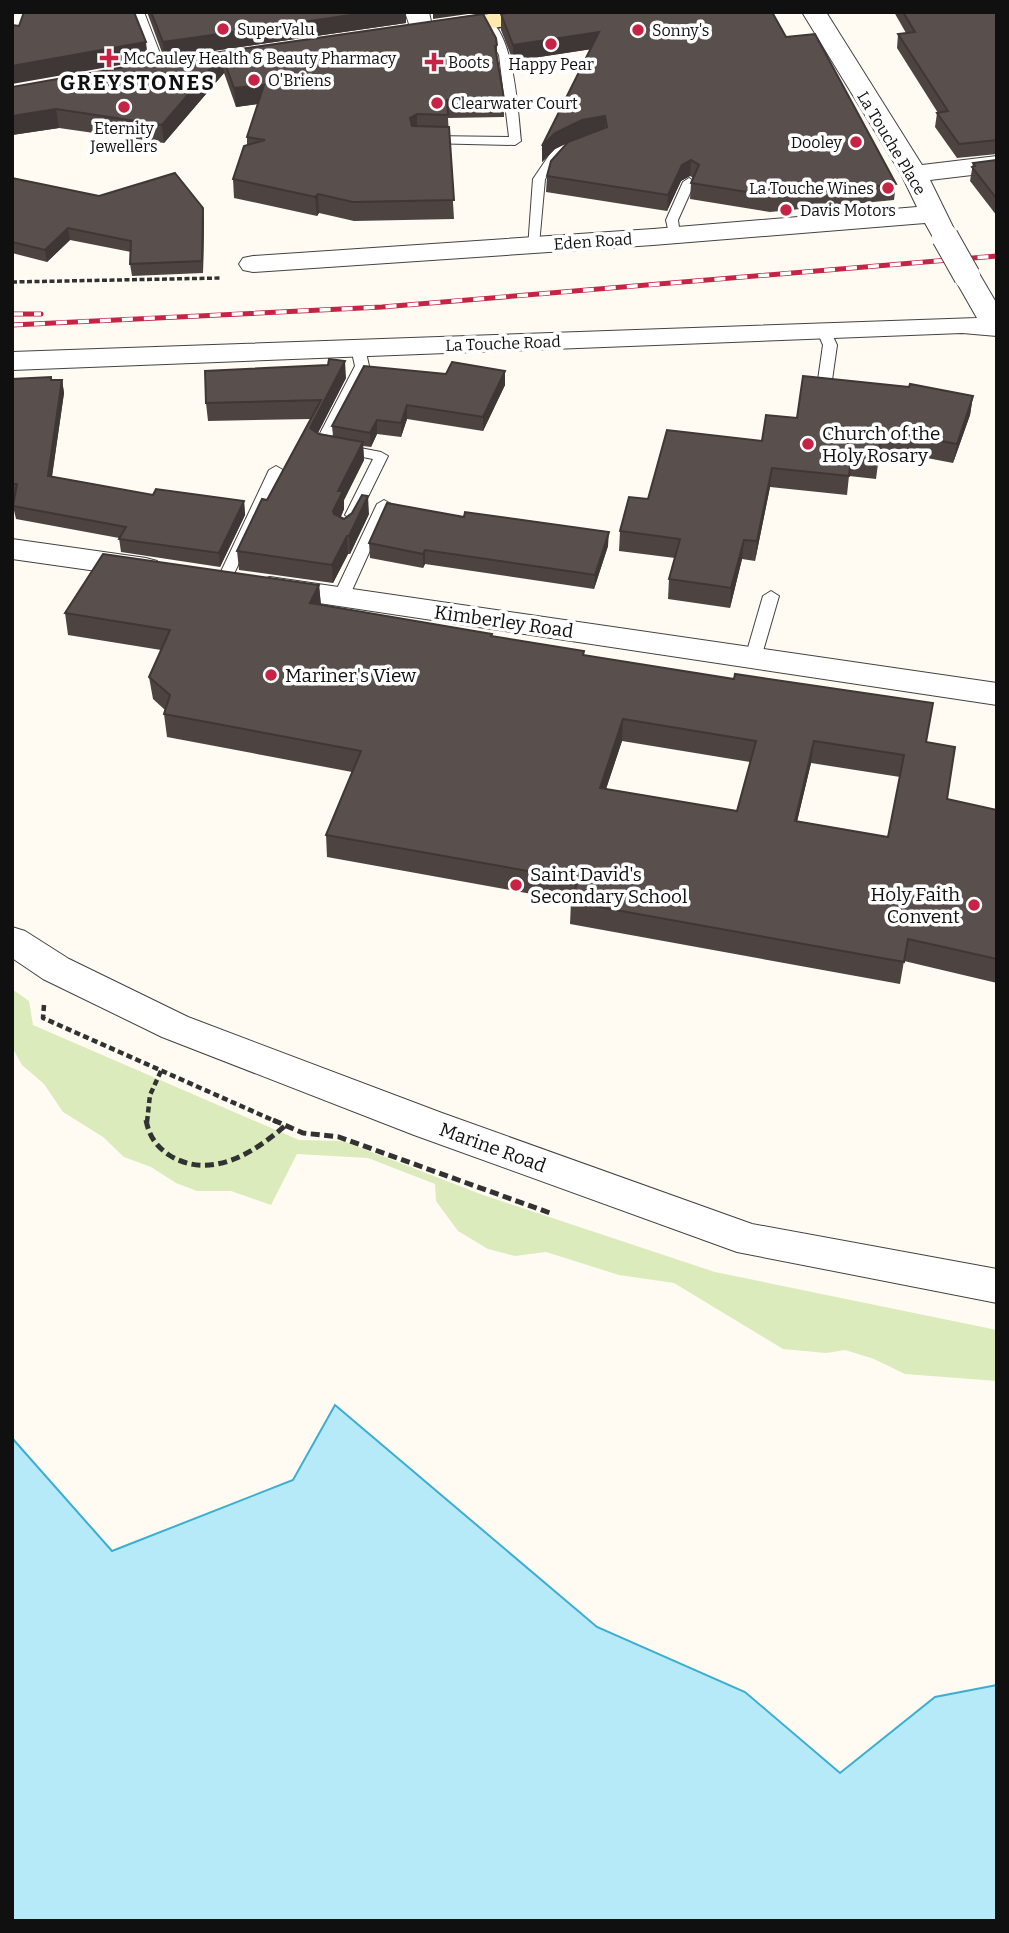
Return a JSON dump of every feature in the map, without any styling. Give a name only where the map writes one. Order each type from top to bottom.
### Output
[{"type":"main road","points":[[395,35],[419,22],[487,22],[556,12]]},
{"type":"main road","points":[[134,74],[186,65]]},
{"type":"street","name":"La Touche Place","points":[[814,12],[914,174],[996,327]]},
{"type":"street","points":[[914,174],[997,164]]},
{"type":"street","name":"Eden Road","points":[[253,264],[674,235],[939,225]]},
{"type":"street","name":"La Touche Road","points":[[12,361],[996,327]]},
{"type":"street","name":"Kimberley Road","points":[[12,549],[997,694]]},
{"type":"street","name":"Marine Road","points":[[12,940],[56,969],[175,1027],[441,1128],[738,1235],[997,1286]]},
{"type":"lane","points":[[138,12],[160,69]]},
{"type":"lane","points":[[417,139],[515,141],[505,55],[487,22]]},
{"type":"lane","points":[[533,245],[539,179],[558,151],[576,142],[600,138]]},
{"type":"lane","points":[[674,235],[672,220],[689,182]]},
{"type":"lane","points":[[824,331],[831,345],[825,380]]},
{"type":"lane","points":[[344,530],[381,456],[321,445],[362,366],[358,348]]},
{"type":"lane","points":[[198,576],[276,470]]},
{"type":"lane","points":[[341,597],[384,504]]},
{"type":"lane","points":[[753,658],[771,596]]},
{"type":"path","points":[[12,282],[248,278],[253,264]]},
{"type":"path","points":[[161,1071],[148,1094],[145,1116],[155,1144],[163,1153],[184,1164],[200,1167],[251,1151],[267,1142],[286,1125]]},
{"type":"green space","points":[[12,989],[29,1001],[33,1025],[299,1140],[343,1141],[483,1195],[715,1272],[997,1330],[997,1381],[905,1374],[874,1359],[845,1350],[826,1353],[783,1349],[674,1283],[619,1275],[546,1252],[515,1256],[488,1249],[458,1231],[436,1201],[435,1184],[368,1158],[297,1154],[271,1205],[231,1191],[197,1191],[176,1183],[151,1167],[124,1157],[103,1137],[63,1112],[44,1084],[22,1065],[12,1047]]},
{"type":"water","points":[[335,1405],[597,1627],[745,1692],[840,1773],[935,1697],[997,1685],[997,1921],[12,1921],[12,1438],[112,1551],[293,1480]]},
{"type":"building","points":[[24,12],[134,12],[146,42],[12,66],[12,25],[19,26]]},
{"type":"building","name":"SuperValu","points":[[151,12],[372,12],[163,42]]},
{"type":"building","points":[[772,12],[786,37],[815,34],[896,184],[772,196],[691,183],[699,165],[691,160],[682,165],[668,195],[547,176],[551,161],[568,142],[607,127],[605,116],[582,120],[555,133],[542,146],[599,32],[513,45],[501,14]]},
{"type":"building","points":[[903,12],[997,12],[997,140],[959,144],[937,113],[948,111],[898,34],[915,32]]},
{"type":"building","points":[[483,14],[496,38],[504,99],[447,100],[448,115],[417,114],[410,118],[412,126],[449,127],[454,200],[353,202],[318,194],[315,197],[233,179],[244,146],[265,140],[247,137],[264,85],[234,88],[222,55],[162,125],[56,109],[12,116],[12,87],[158,61]]},
{"type":"building","points":[[997,160],[997,199],[972,167],[975,166],[973,163]]},
{"type":"building","points":[[175,173],[203,208],[202,261],[130,264],[131,241],[68,228],[45,250],[12,242],[12,178],[99,196]]},
{"type":"building","points":[[329,359],[345,361],[310,428],[319,434],[363,442],[338,491],[343,491],[333,511],[344,519],[352,513],[362,495],[368,496],[349,536],[332,565],[237,551],[262,499],[267,500],[321,400],[206,403],[205,371],[328,365]]},
{"type":"building","points":[[452,362],[505,371],[483,417],[407,405],[401,423],[377,420],[370,433],[332,426],[364,366],[446,374]]},
{"type":"building","points":[[803,376],[909,387],[910,384],[973,396],[957,444],[882,430],[878,459],[851,457],[849,476],[772,468],[757,541],[744,540],[731,588],[669,579],[680,539],[620,531],[629,497],[648,499],[667,430],[762,441],[766,415],[797,418]]},
{"type":"building","points":[[51,377],[51,380],[62,380],[48,476],[153,495],[156,489],[244,501],[219,553],[119,539],[126,527],[13,506],[17,484],[12,484],[12,379]]},
{"type":"building","points":[[387,503],[464,517],[465,512],[609,532],[595,575],[425,550],[423,554],[369,543]]},
{"type":"building","points":[[103,554],[319,585],[310,603],[584,651],[583,655],[734,679],[735,674],[933,703],[926,742],[955,747],[947,799],[997,810],[997,959],[908,939],[904,962],[571,902],[578,880],[326,835],[361,751],[164,714],[170,695],[149,677],[170,630],[65,613]],"holes":[[[623,719],[756,741],[737,811],[600,788]],[[814,741],[904,755],[888,837],[795,821]]]},
{"type":"railway","points":[[12,325],[382,307],[997,256]]},
{"type":"railway","points":[[12,314],[41,314]]},
{"type":"place","name":"SuperValu","points":[[223,29]]},
{"type":"place","name":"Sonny's","points":[[638,30]]},
{"type":"place","name":"Happy Pear","points":[[551,44]]},
{"type":"place","name":"McCauley Health & Beauty Pharmacy","points":[[109,58]]},
{"type":"place","name":"Boots","points":[[434,62]]},
{"type":"place","name":"O'Briens","points":[[254,80]]},
{"type":"place","name":"Clearwater Court","points":[[437,103]]},
{"type":"place","name":"Eternity Jewellers","points":[[124,107]]},
{"type":"place","name":"Dooley","points":[[856,142]]},
{"type":"place","name":"La Touche Wines","points":[[888,188]]},
{"type":"place","name":"Davis Motors","points":[[786,210]]},
{"type":"place","name":"Church of the Holy Rosary","points":[[808,444]]},
{"type":"place","name":"Mariner's View","points":[[271,675]]},
{"type":"place","name":"Saint David's Secondary School","points":[[516,885]]},
{"type":"place","name":"Holy Faith Convent","points":[[974,905]]},
{"type":"district","name":"GREYSTONES","points":[[138,83]]}]
